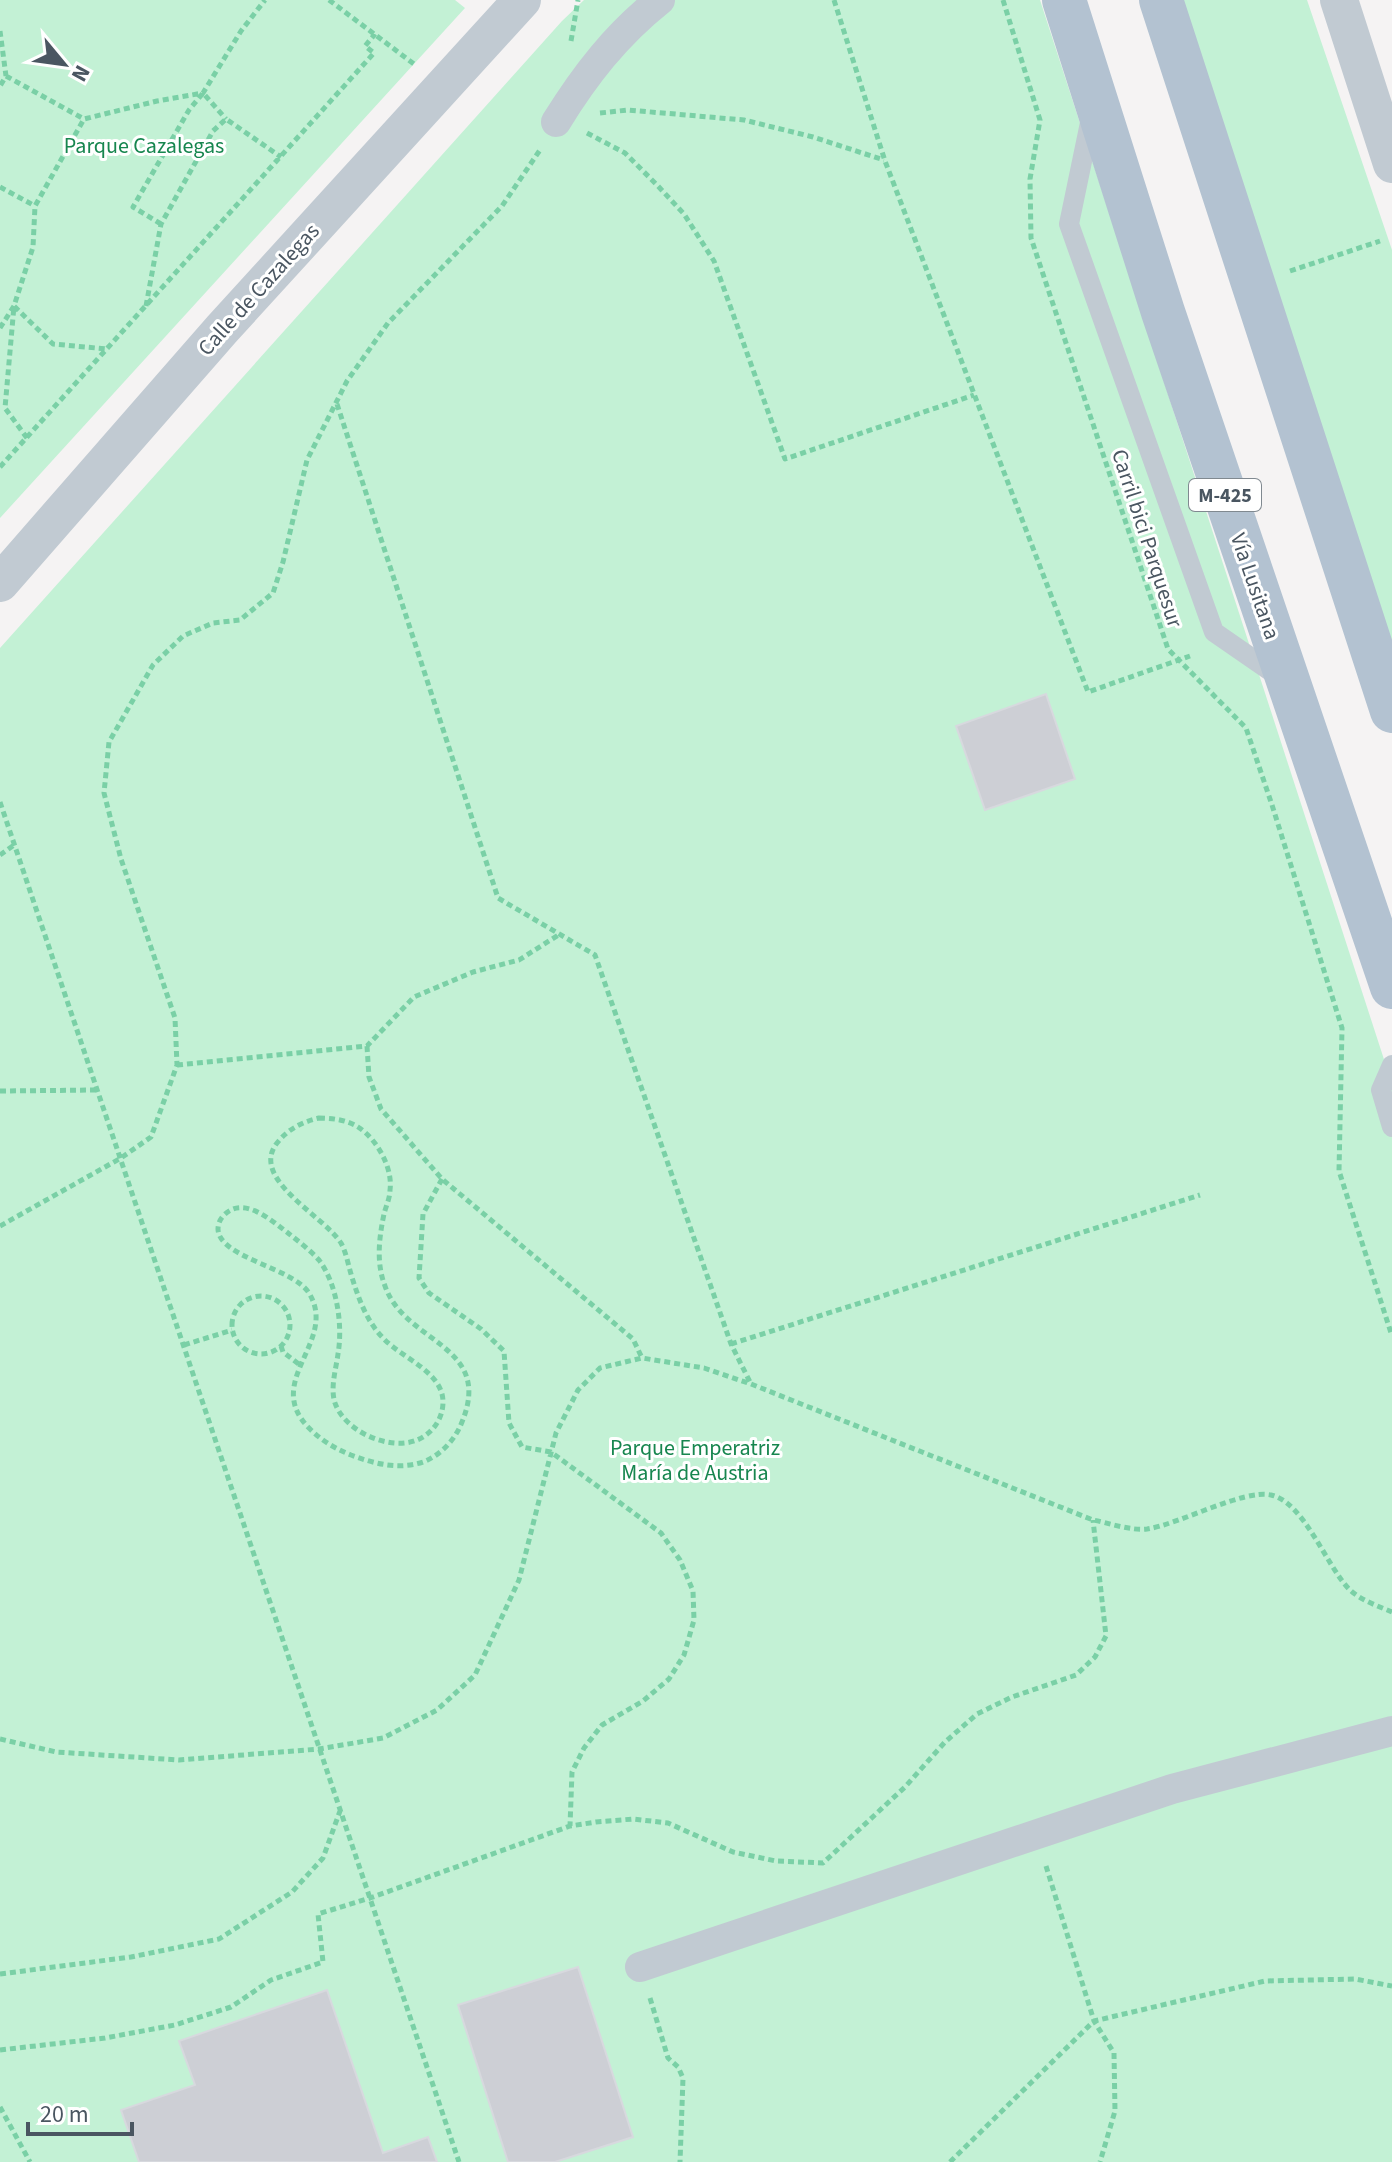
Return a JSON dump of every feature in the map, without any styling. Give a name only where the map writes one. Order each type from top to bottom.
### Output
[{"type":"main road","name":"Vía Lusitana","points":[[1064,0],[1163,312],[1392,987]]},
{"type":"main road","points":[[1161,0],[1392,711]]},
{"type":"street","name":"Calle de Cazalegas","points":[[0,583],[222,329],[522,0]]},
{"type":"street","points":[[556,122],[584,76],[616,38],[660,0]]},
{"type":"street","points":[[1339,0],[1392,164]]},
{"type":"street","points":[[640,1967],[1172,1789],[1392,1731]]},
{"type":"lane","points":[[1095,98],[1069,224],[1214,632],[1289,684]]},
{"type":"lane","points":[[1392,1065],[1381,1090],[1392,1127]]},
{"type":"path","points":[[161,224],[133,207],[189,110],[265,0]]},
{"type":"path","points":[[329,0],[415,64]]},
{"type":"path","points":[[834,0],[885,161],[1088,692],[1190,656]]},
{"type":"path","name":"Carril bici Parquesur","points":[[1003,0],[1040,120],[1030,179],[1031,238],[1168,649],[1246,728],[1342,1028],[1339,1171],[1392,1336]]},
{"type":"path","points":[[0,31],[6,76],[0,86]]},
{"type":"path","points":[[0,467],[374,53],[365,46],[375,34]]},
{"type":"path","points":[[6,76],[84,119],[203,93]]},
{"type":"path","points":[[203,93],[226,119],[281,157]]},
{"type":"path","points":[[0,1226],[121,1158],[151,1137],[177,1065],[175,1018],[121,859],[104,793],[109,742],[153,665],[183,636],[213,623],[240,620],[273,593],[307,460],[347,381],[388,323],[502,206],[531,166],[556,122],[601,112],[628,110],[744,120],[813,137],[885,161]]},
{"type":"path","points":[[27,438],[5,408],[14,306],[33,247],[35,206],[84,119]]},
{"type":"path","points":[[146,307],[161,224],[213,131],[226,119]]},
{"type":"path","points":[[556,122],[590,134],[625,153],[684,214],[714,261],[785,459],[974,395]]},
{"type":"path","points":[[0,187],[35,206]]},
{"type":"path","points":[[1283,274],[1380,241]]},
{"type":"path","points":[[0,328],[14,306]]},
{"type":"path","points":[[14,306],[53,344],[108,349]]},
{"type":"path","points":[[336,403],[498,898],[595,955],[731,1344],[751,1384]]},
{"type":"path","points":[[0,802],[459,2162]]},
{"type":"path","points":[[0,855],[14,845]]},
{"type":"path","points":[[177,1065],[367,1046],[414,997],[473,972],[519,960],[560,934]]},
{"type":"path","points":[[367,1046],[369,1077],[381,1109],[442,1179],[633,1339],[642,1358]]},
{"type":"path","points":[[0,1091],[97,1090]]},
{"type":"path","points":[[332,1118],[358,1127],[382,1154],[390,1180],[378,1245],[385,1286],[395,1308],[406,1320],[449,1349],[461,1363],[468,1382],[468,1402],[463,1421],[453,1440],[437,1455],[422,1462],[389,1466],[366,1461],[339,1451],[307,1426],[295,1410],[293,1384],[300,1365],[313,1338],[316,1323],[308,1292],[291,1276],[229,1247],[220,1238],[217,1227],[220,1219],[235,1208],[246,1208],[265,1215],[320,1261],[330,1280],[340,1324],[334,1401],[353,1427],[385,1441],[406,1444],[422,1438],[435,1427],[443,1412],[443,1394],[435,1381],[384,1340],[366,1316],[343,1247],[330,1230],[293,1197],[271,1169],[269,1159],[274,1148],[290,1129],[305,1122],[332,1118]]},
{"type":"path","points":[[442,1179],[423,1214],[419,1278],[429,1293],[481,1329],[504,1351],[509,1423],[522,1447],[551,1452],[661,1533],[680,1560],[693,1591],[694,1620],[684,1655],[669,1679],[643,1701],[602,1725],[584,1748],[572,1772],[570,1826]]},
{"type":"path","points":[[731,1344],[1200,1195]]},
{"type":"path","points":[[256,1296],[274,1299],[281,1304],[289,1320],[287,1338],[281,1346],[274,1351],[257,1354],[240,1346],[232,1330],[235,1312],[240,1304],[256,1296]]},
{"type":"path","points":[[184,1345],[232,1330]]},
{"type":"path","points":[[281,1346],[283,1352],[300,1365]]},
{"type":"path","points":[[0,1739],[56,1752],[179,1760],[319,1749],[383,1738],[437,1710],[475,1675],[519,1580],[556,1433],[578,1390],[600,1368],[642,1358],[704,1368],[751,1384],[1093,1520],[1145,1530],[1236,1499],[1271,1495],[1287,1504],[1299,1517],[1349,1590],[1371,1604],[1392,1612]]},
{"type":"path","points":[[0,2050],[161,2028],[231,2007],[271,1980],[323,1962],[318,1914],[570,1826],[633,1819],[668,1823],[733,1852],[776,1861],[823,1863],[977,1714],[1012,1697],[1076,1675],[1095,1657],[1106,1636],[1093,1520]]},
{"type":"path","points":[[0,1974],[131,1957],[219,1939],[292,1892],[323,1858],[341,1811]]},
{"type":"path","points":[[1036,1834],[1094,2021],[1114,2053],[1115,2111],[1100,2162]]},
{"type":"path","points":[[640,1967],[668,2058],[678,2067],[683,2078],[680,2162]]},
{"type":"path","points":[[950,2162],[1094,2021],[1265,1981],[1355,1979],[1392,1986]]},
{"type":"path","points":[[0,2107],[30,2162]]},
{"type":"green space","name":"Parque Cazalegas","points":[[0,0],[455,0],[465,8],[0,518]]},
{"type":"green space","name":"Parque Emperatriz María de Austria","points":[[584,0],[1040,0],[1392,1084],[1392,2162],[0,2162],[0,648]]},
{"type":"green space","points":[[1179,0],[1307,0],[1392,250],[1392,651]]},
{"type":"building","points":[[1046,694],[1075,779],[985,810],[956,726]]},
{"type":"building","points":[[578,1967],[633,2137],[555,2162],[508,2162],[458,2005]]},
{"type":"building","points":[[327,1990],[383,2153],[428,2137],[437,2162],[139,2162],[121,2110],[195,2085],[179,2041]]}]
